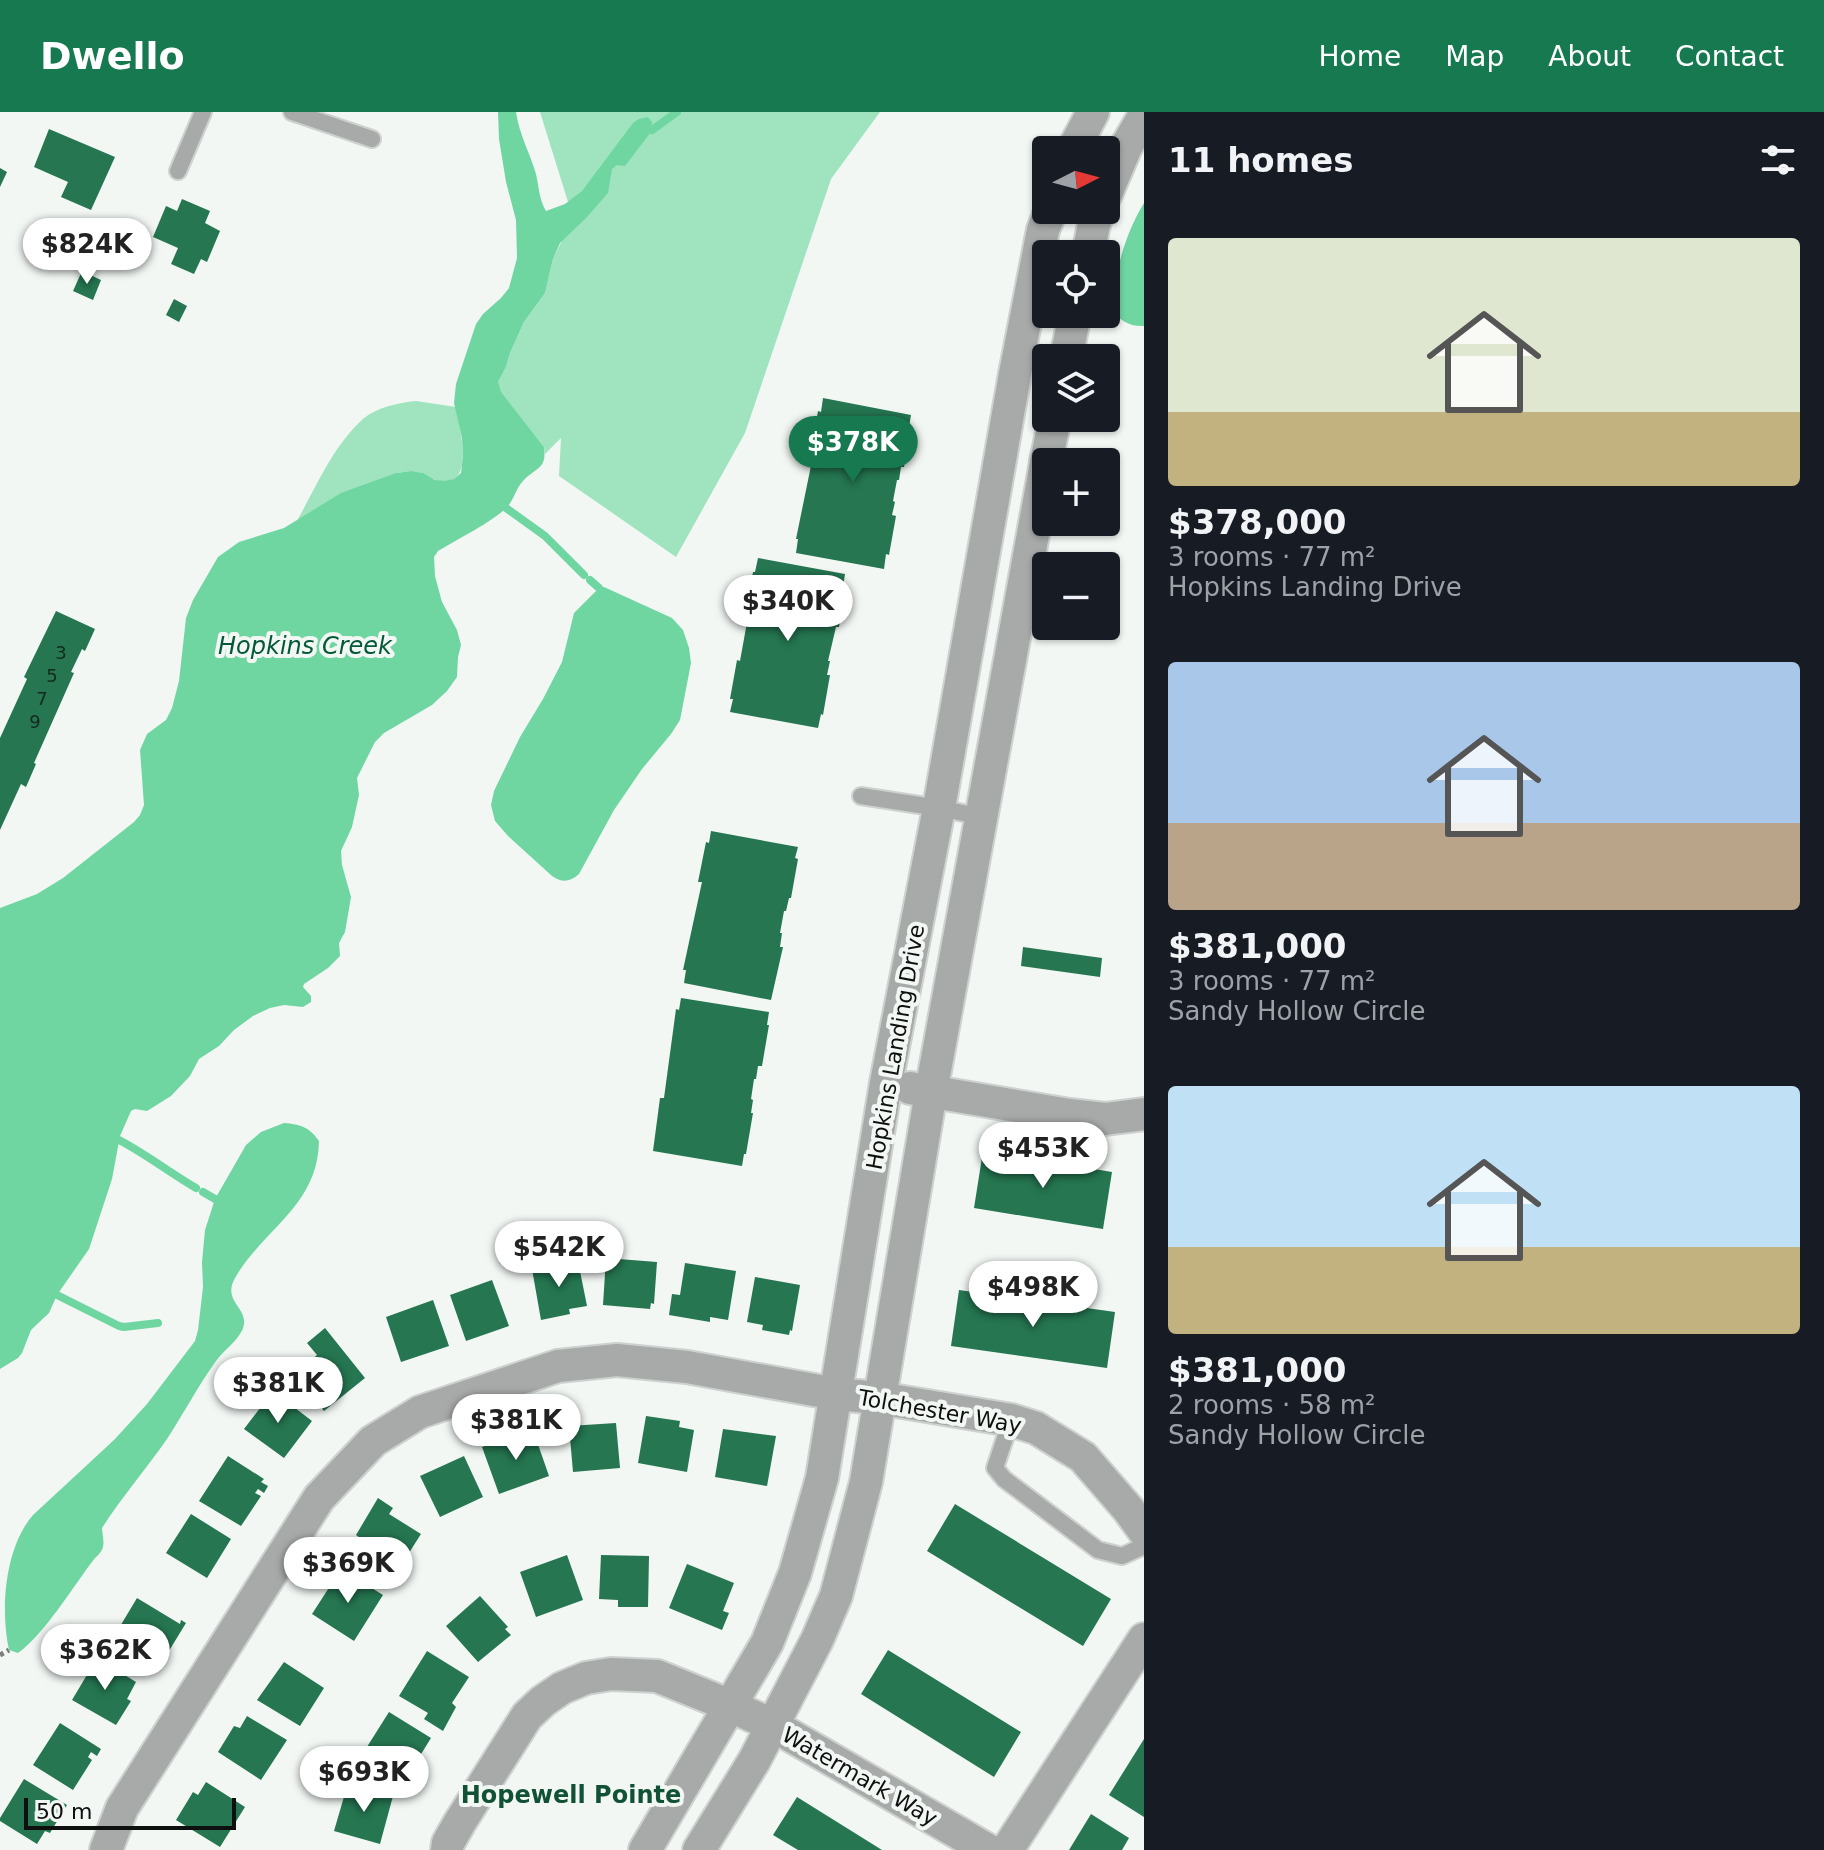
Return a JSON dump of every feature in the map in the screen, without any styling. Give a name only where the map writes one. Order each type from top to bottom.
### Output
[{"type":"street","points":[[1080,136],[1093,112]]},
{"type":"street","points":[[1120,161],[1144,116]]},
{"type":"street","name":"Hopkins Landing Drive","points":[[645,1850],[767,1643],[795,1573],[822,1478],[886,1083],[939,808],[1015,374],[1045,224]]},
{"type":"street","name":"Hopkins Landing Drive","points":[[699,1850],[774,1726],[817,1640],[836,1596],[866,1482],[931,1092],[1033,536]]},
{"type":"street","points":[[886,1083],[1069,1115],[1105,1119],[1144,1114]]},
{"type":"street","name":"Tolchester Way","points":[[106,1850],[122,1808],[319,1498],[373,1441],[420,1412],[558,1366],[617,1360],[673,1366],[1011,1420],[1036,1428],[1083,1457],[1144,1531]]},
{"type":"street","points":[[1007,1850],[1144,1639]]},
{"type":"street","name":"Watermark Way","points":[[447,1850],[460,1822],[527,1716],[562,1688],[586,1678],[611,1674],[657,1676],[774,1726],[988,1850]]},
{"type":"lane","points":[[178,171],[203,112]]},
{"type":"lane","points":[[292,112],[372,139]]},
{"type":"lane","points":[[861,796],[982,817]]},
{"type":"lane","points":[[1011,1420],[995,1468],[1004,1479],[1098,1550],[1122,1556],[1144,1546]]},
{"type":"path","points":[[0,1655],[9,1650]]},
{"type":"shaded area","points":[[540,112],[880,112],[831,179],[745,433],[676,557],[559,476],[561,438],[545,454],[544,447],[498,389],[498,382],[524,322],[545,293],[553,259],[573,218]]},
{"type":"shaded area","points":[[416,401],[456,407],[463,453],[458,475],[451,481],[439,481],[419,472],[396,473],[297,521],[326,467],[352,430],[375,411]]},
{"type":"water","name":"Hopkins Creek","points":[[498,112],[516,112],[546,211],[565,204],[582,191],[633,123],[648,117],[652,122],[651,132],[625,166],[617,165],[612,169],[608,193],[560,243],[545,293],[524,322],[498,382],[501,392],[544,447],[544,460],[521,484],[501,512],[438,551],[434,557],[442,602],[457,630],[461,645],[457,677],[432,705],[384,733],[375,742],[357,778],[359,795],[352,827],[341,851],[351,897],[345,932],[339,943],[340,956],[304,984],[311,1002],[303,1007],[284,1005],[270,1008],[253,1016],[199,1059],[190,1076],[171,1096],[147,1111],[131,1111],[120,1136],[112,1179],[89,1249],[57,1295],[49,1313],[31,1330],[22,1353],[0,1369],[0,908],[37,894],[63,878],[140,815],[144,805],[140,750],[147,734],[166,720],[172,708],[179,681],[186,618],[218,557],[239,542],[284,528],[341,493],[396,473],[412,471],[445,481],[461,473],[462,438],[454,403],[456,384],[476,324],[509,288],[517,258],[516,220],[506,182]]},
{"type":"water","points":[[1144,203],[1144,326],[1120,318],[1120,263],[1131,228]]},
{"type":"water","points":[[604,587],[672,618],[683,630],[691,663],[680,720],[614,810],[579,874],[563,881],[552,876],[508,836],[495,821],[491,805],[494,791],[520,737],[562,662],[574,613],[599,588]]},
{"type":"water","points":[[284,1123],[295,1124],[316,1137],[319,1141],[316,1164],[299,1200],[235,1278],[232,1294],[244,1318],[240,1334],[216,1361],[167,1439],[102,1528],[101,1551],[28,1645],[18,1653],[9,1650],[5,1616],[7,1579],[16,1544],[24,1528],[33,1515],[114,1440],[147,1404],[195,1341],[203,1287],[205,1230],[215,1199],[246,1145],[261,1132]]},
{"type":"building","points":[[49,129],[115,157],[91,210],[61,197],[68,182],[34,167]]},
{"type":"building","points":[[0,168],[7,172],[0,187]]},
{"type":"building","points":[[182,199],[210,211],[205,223],[220,231],[207,262],[201,259],[194,274],[171,264],[178,248],[153,237],[166,206],[177,211]]},
{"type":"building","points":[[61,226],[75,233],[69,246],[55,239]]},
{"type":"building","points":[[82,271],[101,280],[93,300],[73,291]]},
{"type":"building","points":[[174,299],[187,306],[179,322],[166,315]]},
{"type":"building","points":[[823,398],[911,415],[904,467],[901,467],[893,501],[892,515],[896,516],[884,569],[796,553],[796,539],[814,451],[811,450]]},
{"type":"building","points":[[758,558],[845,574],[843,587],[846,587],[839,627],[836,627],[828,661],[827,675],[830,675],[818,728],[730,712],[737,660],[740,661],[749,611],[746,610]]},
{"type":"building","points":[[56,611],[95,629],[71,672],[74,673],[26,787],[21,784],[0,830],[0,738],[27,679],[24,677]]},
{"type":"building","points":[[711,831],[798,847],[791,898],[784,911],[780,933],[780,947],[783,947],[771,1000],[684,983],[686,970],[683,970],[702,882],[698,882]]},
{"type":"building","points":[[1023,947],[1102,958],[1100,977],[1021,966]]},
{"type":"building","points":[[681,998],[769,1012],[762,1066],[758,1066],[754,1079],[751,1099],[753,1113],[742,1166],[653,1151],[676,1009],[679,1010]]},
{"type":"building","points":[[983,1151],[1112,1172],[1103,1229],[974,1208]]},
{"type":"building","points":[[606,1258],[657,1262],[654,1304],[651,1303],[650,1309],[603,1305]]},
{"type":"building","points":[[578,1261],[587,1306],[569,1309],[570,1314],[541,1320],[532,1269]]},
{"type":"building","points":[[685,1263],[736,1271],[728,1320],[710,1317],[710,1322],[669,1315],[672,1294],[680,1295]]},
{"type":"building","points":[[755,1277],[800,1285],[789,1335],[762,1330],[763,1325],[747,1322]]},
{"type":"building","points":[[492,1280],[509,1326],[466,1341],[450,1295]]},
{"type":"building","points":[[959,1290],[1115,1312],[1107,1368],[951,1346]]},
{"type":"building","points":[[433,1300],[449,1346],[401,1362],[386,1317]]},
{"type":"building","points":[[325,1328],[365,1378],[324,1411],[294,1374],[317,1355],[307,1343]]},
{"type":"building","points":[[273,1391],[312,1421],[284,1458],[244,1429]]},
{"type":"building","points":[[646,1416],[680,1421],[679,1427],[694,1430],[687,1472],[638,1463]]},
{"type":"building","points":[[616,1423],[620,1468],[573,1472],[569,1426]]},
{"type":"building","points":[[723,1429],[776,1436],[767,1486],[715,1477]]},
{"type":"building","points":[[533,1430],[549,1476],[499,1494],[482,1447]]},
{"type":"building","points":[[228,1456],[264,1479],[261,1482],[268,1486],[264,1493],[258,1489],[255,1493],[261,1496],[241,1526],[199,1501]]},
{"type":"building","points":[[464,1456],[483,1497],[440,1517],[420,1476]]},
{"type":"building","points":[[378,1498],[393,1508],[389,1514],[421,1534],[393,1578],[351,1552],[360,1538],[356,1535]]},
{"type":"building","points":[[955,1504],[1111,1599],[1083,1646],[927,1551]]},
{"type":"building","points":[[191,1514],[231,1539],[207,1578],[166,1553]]},
{"type":"building","points":[[567,1555],[583,1600],[536,1617],[520,1572]]},
{"type":"building","points":[[601,1555],[649,1556],[648,1607],[618,1607],[618,1600],[599,1599]]},
{"type":"building","points":[[687,1564],[734,1583],[723,1611],[729,1613],[722,1630],[669,1608]]},
{"type":"building","points":[[341,1569],[383,1595],[354,1641],[312,1614]]},
{"type":"building","points":[[480,1596],[508,1627],[505,1629],[511,1635],[478,1662],[446,1626]]},
{"type":"building","points":[[137,1598],[180,1624],[181,1620],[186,1623],[164,1659],[158,1656],[151,1668],[110,1643]]},
{"type":"building","points":[[888,1650],[1021,1732],[994,1777],[861,1694]]},
{"type":"building","points":[[427,1651],[469,1677],[452,1703],[456,1707],[443,1731],[424,1719],[428,1713],[399,1696]]},
{"type":"building","points":[[97,1658],[136,1682],[127,1699],[131,1701],[116,1725],[72,1700]]},
{"type":"building","points":[[284,1662],[324,1688],[300,1726],[257,1700]]},
{"type":"building","points":[[389,1712],[431,1738],[418,1759],[422,1762],[415,1773],[410,1769],[401,1784],[360,1758]]},
{"type":"building","points":[[247,1716],[287,1740],[261,1780],[218,1752],[234,1726],[240,1728]]},
{"type":"building","points":[[60,1723],[101,1749],[97,1756],[91,1752],[88,1757],[92,1760],[73,1790],[33,1765]]},
{"type":"building","points":[[1144,1739],[1144,1817],[1109,1795]]},
{"type":"building","points":[[24,1779],[67,1805],[50,1833],[45,1831],[37,1844],[0,1821]]},
{"type":"building","points":[[206,1782],[245,1807],[220,1847],[176,1820],[193,1792],[198,1795]]},
{"type":"building","points":[[348,1783],[393,1796],[380,1844],[334,1831]]},
{"type":"building","points":[[797,1797],[882,1850],[798,1850],[773,1835]]},
{"type":"building","points":[[1091,1814],[1129,1838],[1122,1850],[1069,1850]]},
{"type":"waterway","name":"Hopkins Creek","points":[[652,130],[677,112]]},
{"type":"waterway","points":[[506,508],[545,536],[584,575]]},
{"type":"waterway","points":[[590,580],[599,588]]},
{"type":"waterway","points":[[119,1140],[196,1188]]},
{"type":"waterway","points":[[203,1192],[215,1199]]},
{"type":"waterway","points":[[57,1295],[119,1326],[158,1323]]},
{"type":"district","name":"Hopewell Pointe","points":[[571,1795]]}]
